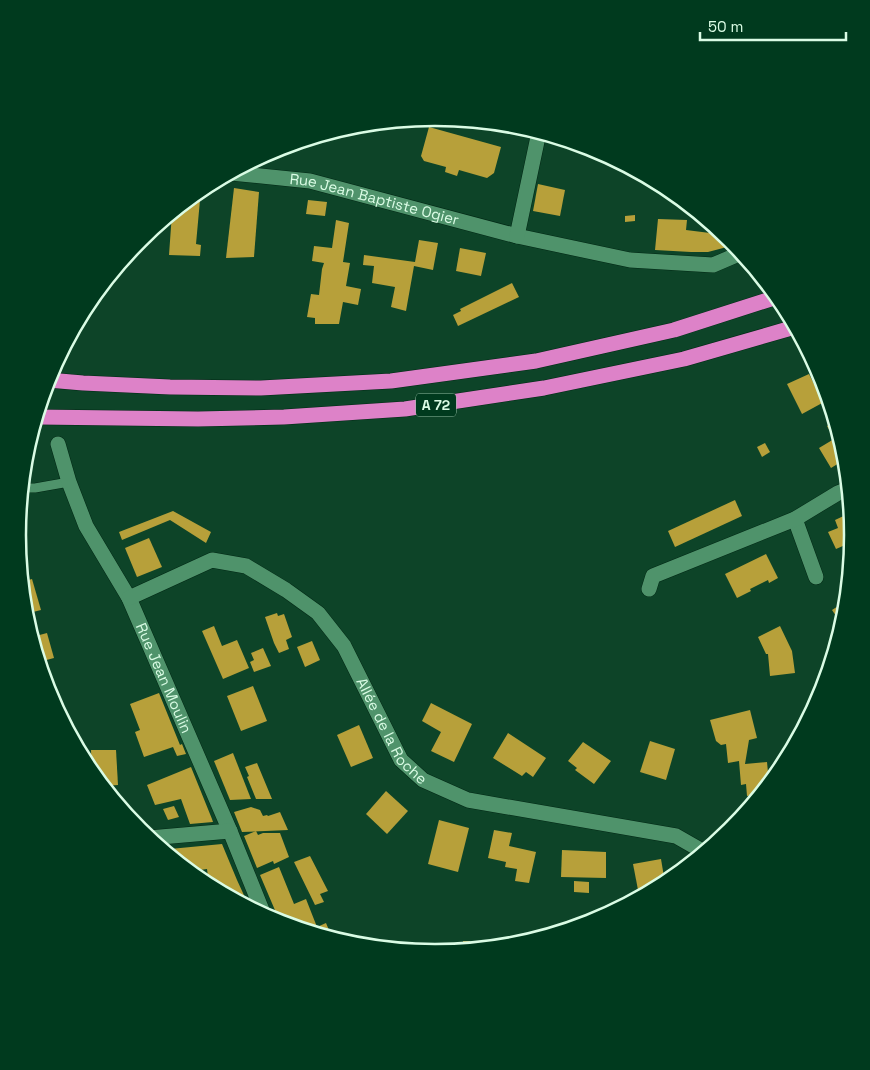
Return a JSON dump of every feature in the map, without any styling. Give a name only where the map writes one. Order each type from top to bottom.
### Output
[{"type":"highway","name":"A 72","points":[[56,381],[170,387],[261,388],[391,381],[536,361],[674,330],[769,300]]},
{"type":"highway","name":"A 72","points":[[44,417],[284,417],[405,409],[544,388],[684,359],[788,329]]},
{"type":"street","points":[[517,236],[537,139]]},
{"type":"street","name":"Rue Jean Baptiste Ogier","points":[[243,174],[310,181],[517,236],[630,260],[713,265],[734,256]]},
{"type":"street","name":"Rue Jean Moulin","points":[[58,444],[69,482],[86,526],[129,598],[260,905]]},
{"type":"street","points":[[649,590],[653,576],[795,519],[841,492]]},
{"type":"street","points":[[795,519],[816,577]]},
{"type":"street","name":"Allée de la Roche","points":[[129,598],[212,560],[246,566],[286,590],[318,613],[344,646],[401,760],[423,780],[468,800],[676,836],[697,848]]},
{"type":"street","points":[[160,837],[230,832]]},
{"type":"lane","points":[[29,488],[69,482]]},
{"type":"building","points":[[429,127],[501,147],[494,173],[487,178],[459,170],[457,176],[445,172],[446,167],[424,161],[421,156]]},
{"type":"building","points":[[538,184],[565,190],[560,216],[533,211]]},
{"type":"building","points":[[234,188],[259,192],[254,257],[226,258]]},
{"type":"building","points":[[308,200],[327,202],[325,216],[306,214]]},
{"type":"building","points":[[200,201],[196,244],[201,245],[200,256],[169,255],[171,223]]},
{"type":"building","points":[[635,215],[635,221],[625,222],[625,216]]},
{"type":"building","points":[[658,219],[687,220],[686,230],[710,233],[725,247],[708,252],[655,250]]},
{"type":"building","points":[[336,220],[349,223],[343,262],[350,263],[346,286],[361,289],[358,305],[343,302],[339,324],[315,324],[315,318],[307,317],[311,294],[319,295],[324,263],[312,261],[314,246],[332,248]]},
{"type":"building","points":[[419,240],[438,243],[433,270],[414,266],[406,311],[391,307],[395,287],[372,283],[374,266],[363,265],[364,255],[415,262]]},
{"type":"building","points":[[460,248],[486,253],[481,276],[456,271]]},
{"type":"building","points":[[512,283],[519,297],[458,326],[453,315],[461,311],[460,309]]},
{"type":"building","points":[[809,374],[822,403],[802,414],[787,384]]},
{"type":"building","points":[[833,440],[837,464],[831,468],[819,448]]},
{"type":"building","points":[[765,443],[770,452],[762,457],[757,447]]},
{"type":"building","points":[[735,500],[742,516],[675,547],[668,531]]},
{"type":"building","points":[[173,511],[211,532],[206,543],[170,520],[122,540],[119,532]]},
{"type":"building","points":[[843,516],[844,546],[836,549],[828,532],[838,528],[835,520]]},
{"type":"building","points":[[149,538],[162,567],[137,577],[125,548]]},
{"type":"building","points":[[766,554],[778,578],[769,583],[768,580],[737,598],[725,574]]},
{"type":"building","points":[[32,579],[41,610],[34,612],[29,580]]},
{"type":"building","points":[[837,607],[836,616],[832,610]]},
{"type":"building","points":[[277,613],[278,616],[284,614],[292,637],[286,640],[289,649],[279,653],[265,617]]},
{"type":"building","points":[[214,626],[222,646],[237,640],[249,668],[223,679],[202,631]]},
{"type":"building","points":[[780,626],[792,651],[795,673],[770,676],[768,654],[766,654],[758,637]]},
{"type":"building","points":[[47,633],[54,658],[46,660],[39,635]]},
{"type":"building","points":[[312,641],[320,660],[305,667],[297,647]]},
{"type":"building","points":[[263,648],[271,666],[254,672],[250,662],[254,660],[251,653]]},
{"type":"building","points":[[253,686],[267,721],[241,731],[227,696]]},
{"type":"building","points":[[159,693],[180,745],[182,744],[186,754],[177,756],[173,747],[144,757],[135,732],[140,730],[130,704]]},
{"type":"building","points":[[431,703],[472,724],[454,762],[431,751],[441,732],[422,721]]},
{"type":"building","points":[[750,710],[757,738],[749,740],[745,764],[767,762],[768,772],[750,796],[747,796],[746,784],[741,785],[739,761],[728,763],[726,744],[721,745],[716,741],[710,720]]},
{"type":"building","points":[[359,725],[373,758],[351,767],[337,735]]},
{"type":"building","points":[[508,733],[546,758],[533,777],[526,772],[522,776],[493,758]]},
{"type":"building","points":[[650,741],[675,749],[666,780],[640,772]]},
{"type":"building","points":[[583,742],[611,761],[594,784],[575,770],[577,768],[568,761]]},
{"type":"building","points":[[91,750],[116,750],[118,785],[112,785],[91,756]]},
{"type":"building","points":[[233,753],[251,799],[230,800],[214,761]]},
{"type":"building","points":[[257,763],[272,799],[256,799],[245,767]]},
{"type":"building","points":[[191,767],[213,822],[190,824],[181,799],[155,805],[147,785]]},
{"type":"building","points":[[386,791],[408,811],[387,834],[366,814]]},
{"type":"building","points":[[174,806],[179,817],[168,820],[163,809]]},
{"type":"building","points":[[251,807],[260,810],[263,816],[280,812],[288,830],[242,832],[234,812]]},
{"type":"building","points":[[439,820],[469,828],[458,872],[428,864]]},
{"type":"building","points":[[494,830],[512,833],[509,846],[536,852],[529,883],[515,881],[517,869],[505,867],[506,862],[488,858]]},
{"type":"building","points":[[256,831],[258,835],[263,833],[280,833],[289,857],[274,864],[273,861],[257,868],[244,836]]},
{"type":"building","points":[[222,844],[245,897],[208,875],[207,869],[201,870],[173,849]]},
{"type":"building","points":[[562,850],[606,852],[606,878],[561,877]]},
{"type":"building","points":[[310,856],[328,891],[320,894],[324,902],[315,905],[294,862]]},
{"type":"building","points":[[661,859],[663,874],[638,890],[633,864]]},
{"type":"building","points":[[279,867],[294,904],[306,899],[317,926],[276,911],[260,875]]},
{"type":"building","points":[[574,881],[589,882],[589,893],[574,892]]},
{"type":"building","points":[[326,923],[329,930],[318,927]]}]
